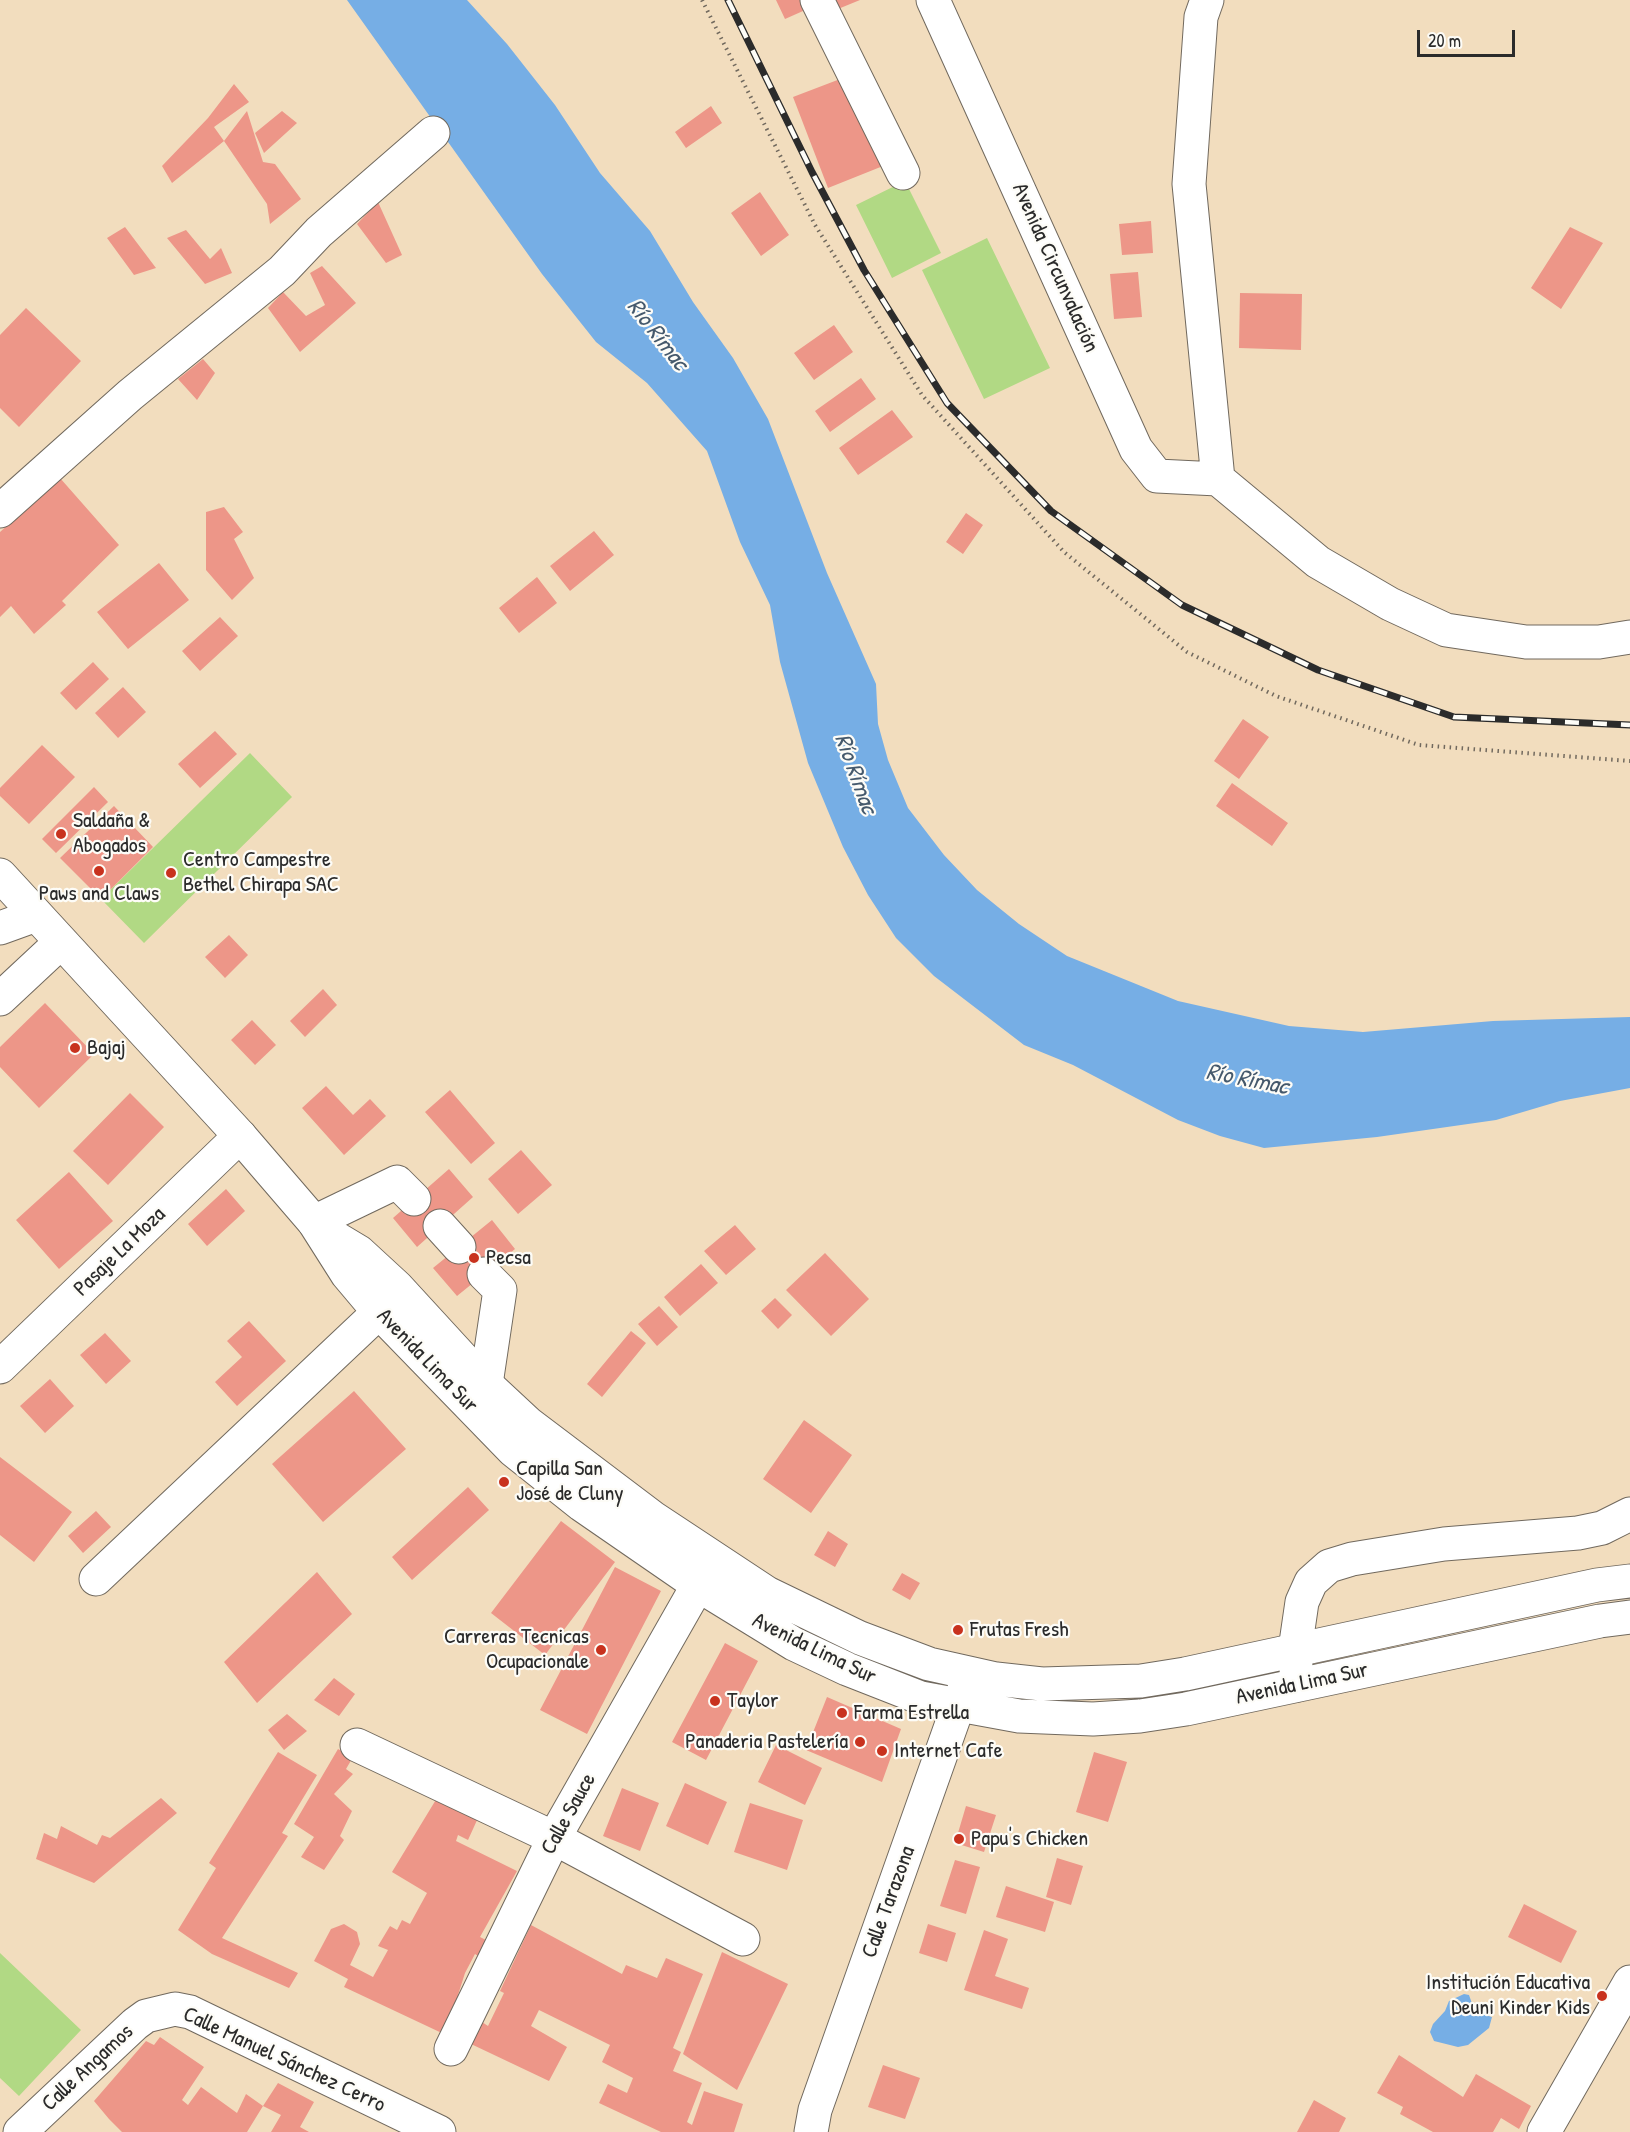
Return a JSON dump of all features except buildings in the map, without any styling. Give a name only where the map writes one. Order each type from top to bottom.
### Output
[{"type":"main road","points":[[817,0],[903,173]]},
{"type":"main road","name":"Avenida Circunvalación","points":[[933,0],[1136,449],[1157,476],[1218,479]]},
{"type":"main road","points":[[1207,0],[1201,17],[1189,184],[1218,479],[1318,562],[1390,604],[1446,630],[1526,642],[1599,642],[1630,637]]},
{"type":"main road","points":[[0,511],[130,395],[282,271],[318,232],[433,133]]},
{"type":"main road","name":"Avenida Lima Sur","points":[[0,875],[60,943],[240,1136],[316,1225],[348,1274],[379,1312],[513,1450],[582,1505],[698,1585],[794,1644],[847,1669],[921,1698],[958,1706],[1019,1716],[1093,1719],[1186,1709],[1600,1621],[1630,1617]]},
{"type":"main road","points":[[0,928],[36,915]]},
{"type":"main road","points":[[0,999],[60,943]]},
{"type":"main road","name":"Pasaje La Moza","points":[[0,1367],[240,1136]]},
{"type":"main road","points":[[316,1225],[398,1182],[414,1199]]},
{"type":"main road","name":"Avenida Lima Sur","points":[[316,1225],[359,1252],[398,1287],[486,1384],[529,1424],[571,1458],[679,1536],[767,1593],[813,1616],[894,1652],[970,1674],[1042,1684],[1105,1684],[1185,1674],[1597,1585],[1630,1581]]},
{"type":"main road","points":[[484,1274],[500,1290],[486,1384]]},
{"type":"main road","points":[[96,1579],[379,1312]]},
{"type":"main road","points":[[1297,1685],[1295,1650],[1302,1602],[1311,1582],[1329,1566],[1352,1559],[1444,1544],[1578,1533],[1602,1528],[1630,1514]]},
{"type":"main road","name":"Calle Sauce","points":[[451,2049],[554,1838],[698,1585]]},
{"type":"main road","name":"Calle Tarazona","points":[[811,2132],[815,2110],[970,1674]]},
{"type":"main road","points":[[357,1745],[554,1838],[743,1939]]},
{"type":"main road","points":[[1544,2132],[1630,1982]]},
{"type":"main road","name":"Calle Manuel Sánchez Cerro","points":[[159,2011],[175,2009],[190,2012],[439,2132]]},
{"type":"main road","name":"Calle Angamos","points":[[17,2127],[135,2024],[159,2011]]},
{"type":"path","points":[[702,0],[815,225],[922,395],[1073,559],[1187,652],[1276,696],[1419,745],[1630,761]]},
{"type":"green space","points":[[905,181],[941,253],[892,278],[856,205]]},
{"type":"green space","points":[[987,238],[1050,368],[984,399],[922,270]]},
{"type":"green space","name":"Centro Campestre Bethel Chirapa SAC","points":[[250,753],[292,797],[144,943],[101,899]]},
{"type":"green space","points":[[0,1953],[81,2030],[19,2096],[0,2078]]},
{"type":"water","name":"Río Rímac","points":[[347,0],[467,0],[507,44],[555,105],[600,173],[650,231],[693,302],[733,358],[768,419],[827,573],[876,684],[878,724],[888,760],[908,808],[944,855],[977,890],[1019,924],[1067,956],[1178,1001],[1289,1026],[1363,1032],[1493,1021],[1630,1017],[1630,1088],[1560,1101],[1496,1120],[1377,1137],[1264,1148],[1220,1136],[1178,1120],[1073,1065],[1024,1045],[934,976],[896,938],[868,895],[843,847],[808,763],[780,662],[770,605],[740,542],[707,451],[647,383],[596,342],[542,274]]},
{"type":"water","points":[[1464,1994],[1469,1995],[1475,2012],[1492,2017],[1489,2028],[1468,2045],[1458,2047],[1434,2041],[1430,2032],[1433,2024],[1445,2011],[1449,2001]]},
{"type":"railway","points":[[728,0],[812,172],[864,270],[947,403],[1051,511],[1182,605],[1318,670],[1454,717],[1630,725]]},
{"type":"place","name":"Saldaña & Abogados","points":[[61,834]]},
{"type":"place","name":"Paws and Claws","points":[[99,871]]},
{"type":"place","name":"Centro Campestre Bethel Chirapa SAC","points":[[171,873]]},
{"type":"place","name":"Bajaj","points":[[75,1048]]},
{"type":"place","name":"Pecsa","points":[[474,1258]]},
{"type":"place","name":"Capilla San José de Cluny","points":[[504,1482]]},
{"type":"place","name":"Frutas Fresh","points":[[958,1630]]},
{"type":"place","name":"Carreras Tecnicas Ocupacionale","points":[[601,1650]]},
{"type":"place","name":"Taylor","points":[[715,1701]]},
{"type":"place","name":"Farma Estrella","points":[[842,1713]]},
{"type":"place","name":"Panaderia Pastelería","points":[[860,1742]]},
{"type":"place","name":"Internet Cafe","points":[[882,1751]]},
{"type":"place","name":"Papu's Chicken","points":[[959,1839]]},
{"type":"place","name":"Institución Educativa Deuni Kinder Kids","points":[[1602,1996]]}]
